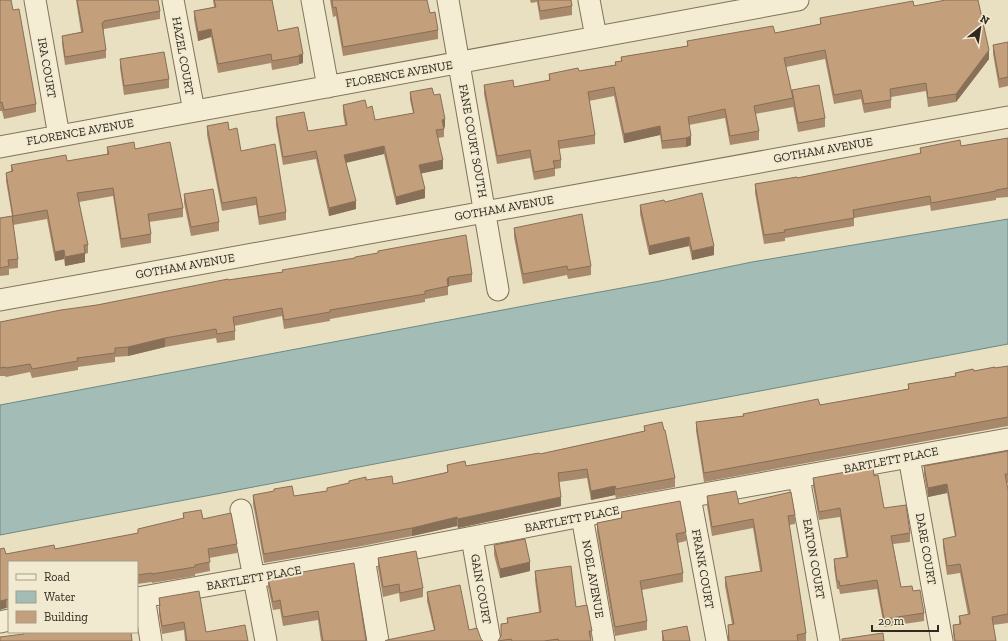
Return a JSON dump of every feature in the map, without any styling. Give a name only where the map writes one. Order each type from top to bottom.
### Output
[{"type":"street","name":"IRA COURT","points":[[35,0],[59,136]]},
{"type":"street","name":"HAZEL COURT","points":[[173,0],[194,111]]},
{"type":"street","points":[[312,0],[328,87]]},
{"type":"street","name":"FANE COURT SOUTH","points":[[448,0],[498,290]]},
{"type":"street","points":[[589,0],[596,37]]},
{"type":"street","name":"FLORENCE AVENUE","points":[[0,147],[596,37],[727,6],[798,0]]},
{"type":"street","name":"GOTHAM AVENUE","points":[[0,300],[1008,117]]},
{"type":"street","name":"BARTLETT PLACE","points":[[140,598],[1008,439]]},
{"type":"street","name":"DARE COURT","points":[[909,457],[942,641]]},
{"type":"street","name":"EATON COURT","points":[[799,478],[829,641]]},
{"type":"street","name":"FRANK COURT","points":[[690,497],[717,641]]},
{"type":"street","points":[[241,510],[266,641]]},
{"type":"street","name":"NOEL AVENUE","points":[[582,516],[604,641]]},
{"type":"street","name":"GAIN COURT","points":[[472,538],[490,641]]},
{"type":"street","points":[[364,558],[378,641]]},
{"type":"street","points":[[140,598],[151,641]]},
{"type":"water","points":[[1008,219],[1008,344],[0,535],[0,405],[660,281],[752,262]]},
{"type":"building","points":[[0,0],[11,0],[13,10],[19,9],[36,104],[4,110],[2,102],[0,103]]},
{"type":"building","points":[[77,0],[158,0],[160,11],[104,21],[102,23],[106,50],[65,57],[62,36],[83,32]]},
{"type":"building","points":[[214,0],[272,0],[278,31],[298,27],[303,54],[272,61],[271,54],[218,64],[211,29],[198,32],[194,11],[216,7]]},
{"type":"building","points":[[332,0],[427,0],[430,13],[435,12],[438,30],[343,47],[336,7],[333,8]]},
{"type":"building","points":[[538,0],[571,0],[572,6],[540,11]]},
{"type":"building","points":[[946,0],[978,0],[989,50],[956,94],[928,98],[926,83],[890,89],[891,100],[864,104],[861,90],[834,95],[825,50],[784,58],[793,98],[754,106],[759,131],[730,136],[725,109],[688,117],[691,136],[686,138],[662,141],[660,126],[624,134],[614,87],[588,92],[595,135],[558,141],[561,160],[553,161],[555,168],[534,172],[530,150],[497,156],[484,85],[513,80],[514,87],[550,80],[549,74],[578,68],[579,71],[616,65],[615,62],[622,61],[621,57],[688,46],[687,41],[773,26],[775,33],[821,24],[820,18],[913,1],[914,6]]},
{"type":"building","points":[[1008,42],[1008,77],[999,79],[993,45]]},
{"type":"building","points":[[164,52],[169,79],[124,86],[120,59]]},
{"type":"building","points":[[819,85],[825,118],[798,123],[792,90]]},
{"type":"building","points":[[432,88],[434,95],[440,94],[445,119],[442,120],[444,129],[436,130],[443,160],[419,165],[425,189],[396,197],[384,146],[344,155],[356,201],[329,208],[316,151],[283,157],[276,117],[304,112],[308,131],[347,125],[343,105],[365,100],[367,108],[372,106],[375,120],[414,113],[410,92]]},
{"type":"building","points":[[228,122],[229,130],[237,128],[241,151],[275,144],[286,212],[259,217],[256,197],[222,203],[207,126]]},
{"type":"building","points":[[1008,138],[1008,188],[931,203],[930,196],[853,210],[854,218],[784,230],[785,232],[764,235],[755,184],[797,178],[921,153],[920,148],[960,140],[961,146]]},
{"type":"building","points":[[134,142],[135,149],[170,142],[183,208],[148,214],[151,234],[121,239],[113,188],[77,193],[88,245],[84,245],[85,253],[65,257],[64,250],[55,252],[47,210],[13,216],[6,173],[13,171],[11,165],[66,155],[67,161],[109,154],[107,147]]},
{"type":"building","points":[[213,189],[219,222],[191,227],[184,194]]},
{"type":"building","points":[[702,193],[714,246],[692,251],[689,237],[649,246],[640,205],[664,200],[665,202]]},
{"type":"building","points":[[582,214],[591,266],[568,270],[567,266],[523,274],[514,228]]},
{"type":"building","points":[[12,216],[18,259],[8,260],[9,266],[0,268],[0,218]]},
{"type":"building","points":[[466,235],[472,274],[449,277],[447,279],[448,286],[425,291],[425,294],[330,310],[330,312],[284,320],[282,308],[233,317],[235,331],[217,334],[216,329],[165,338],[128,347],[115,348],[115,353],[77,358],[78,361],[32,369],[30,364],[0,368],[0,322],[61,310],[97,305],[228,279],[283,272],[282,270],[355,258],[378,253],[378,251]]},
{"type":"building","points":[[1008,366],[1008,417],[704,473],[696,422],[744,416],[743,414],[818,399],[820,405],[909,389],[908,384],[956,376],[955,373],[973,369],[974,371]]},
{"type":"building","points":[[662,422],[675,478],[616,489],[615,486],[591,491],[587,469],[558,473],[561,497],[458,519],[457,517],[412,528],[264,554],[253,495],[292,486],[294,496],[327,491],[327,488],[366,477],[366,480],[392,476],[393,484],[448,472],[447,465],[465,461],[466,466],[540,454],[645,431],[644,426]]},
{"type":"building","points":[[1008,451],[1008,474],[1005,474],[1008,490],[1008,614],[992,617],[996,641],[955,641],[953,625],[961,624],[959,616],[970,614],[960,564],[947,566],[943,539],[956,536],[947,484],[928,488],[924,466]]},
{"type":"building","points":[[873,467],[874,476],[878,475],[884,508],[906,505],[910,533],[891,536],[901,587],[912,586],[913,591],[920,590],[924,613],[884,619],[877,580],[840,586],[839,581],[837,581],[834,559],[848,557],[840,508],[819,512],[813,478]]},
{"type":"building","points":[[736,491],[739,504],[791,492],[795,515],[788,516],[806,633],[797,635],[798,641],[729,641],[728,625],[734,624],[725,577],[762,571],[753,519],[712,527],[707,496]]},
{"type":"building","points":[[680,501],[686,532],[676,534],[683,573],[640,581],[647,621],[615,627],[597,523],[622,518],[621,512]]},
{"type":"building","points":[[201,510],[203,519],[231,513],[237,544],[208,549],[210,562],[195,565],[195,567],[152,574],[138,575],[138,561],[8,561],[8,599],[0,601],[0,549],[4,548],[6,554],[54,545],[55,549],[138,533],[138,529],[184,518],[183,513]]},
{"type":"building","points":[[525,539],[530,562],[500,569],[494,545]]},
{"type":"building","points":[[416,551],[423,588],[400,593],[399,584],[383,587],[378,558]]},
{"type":"building","points":[[354,563],[366,641],[323,641],[318,611],[283,617],[280,600],[273,602],[268,578]]},
{"type":"building","points":[[571,566],[576,607],[587,605],[592,631],[589,631],[591,641],[559,641],[558,639],[544,641],[512,641],[511,639],[498,641],[501,636],[501,624],[508,623],[507,618],[541,612],[535,571]]},
{"type":"building","points":[[460,585],[469,630],[477,628],[483,641],[385,641],[435,630],[427,592]]},
{"type":"building","points":[[199,591],[206,632],[245,625],[248,641],[187,641],[184,622],[162,626],[159,598]]},
{"type":"building","points":[[687,626],[690,641],[664,641],[662,631]]},
{"type":"building","points":[[131,633],[132,641],[0,641],[0,637],[24,634]]},
{"type":"building","points":[[883,633],[884,641],[842,641],[842,639]]}]
